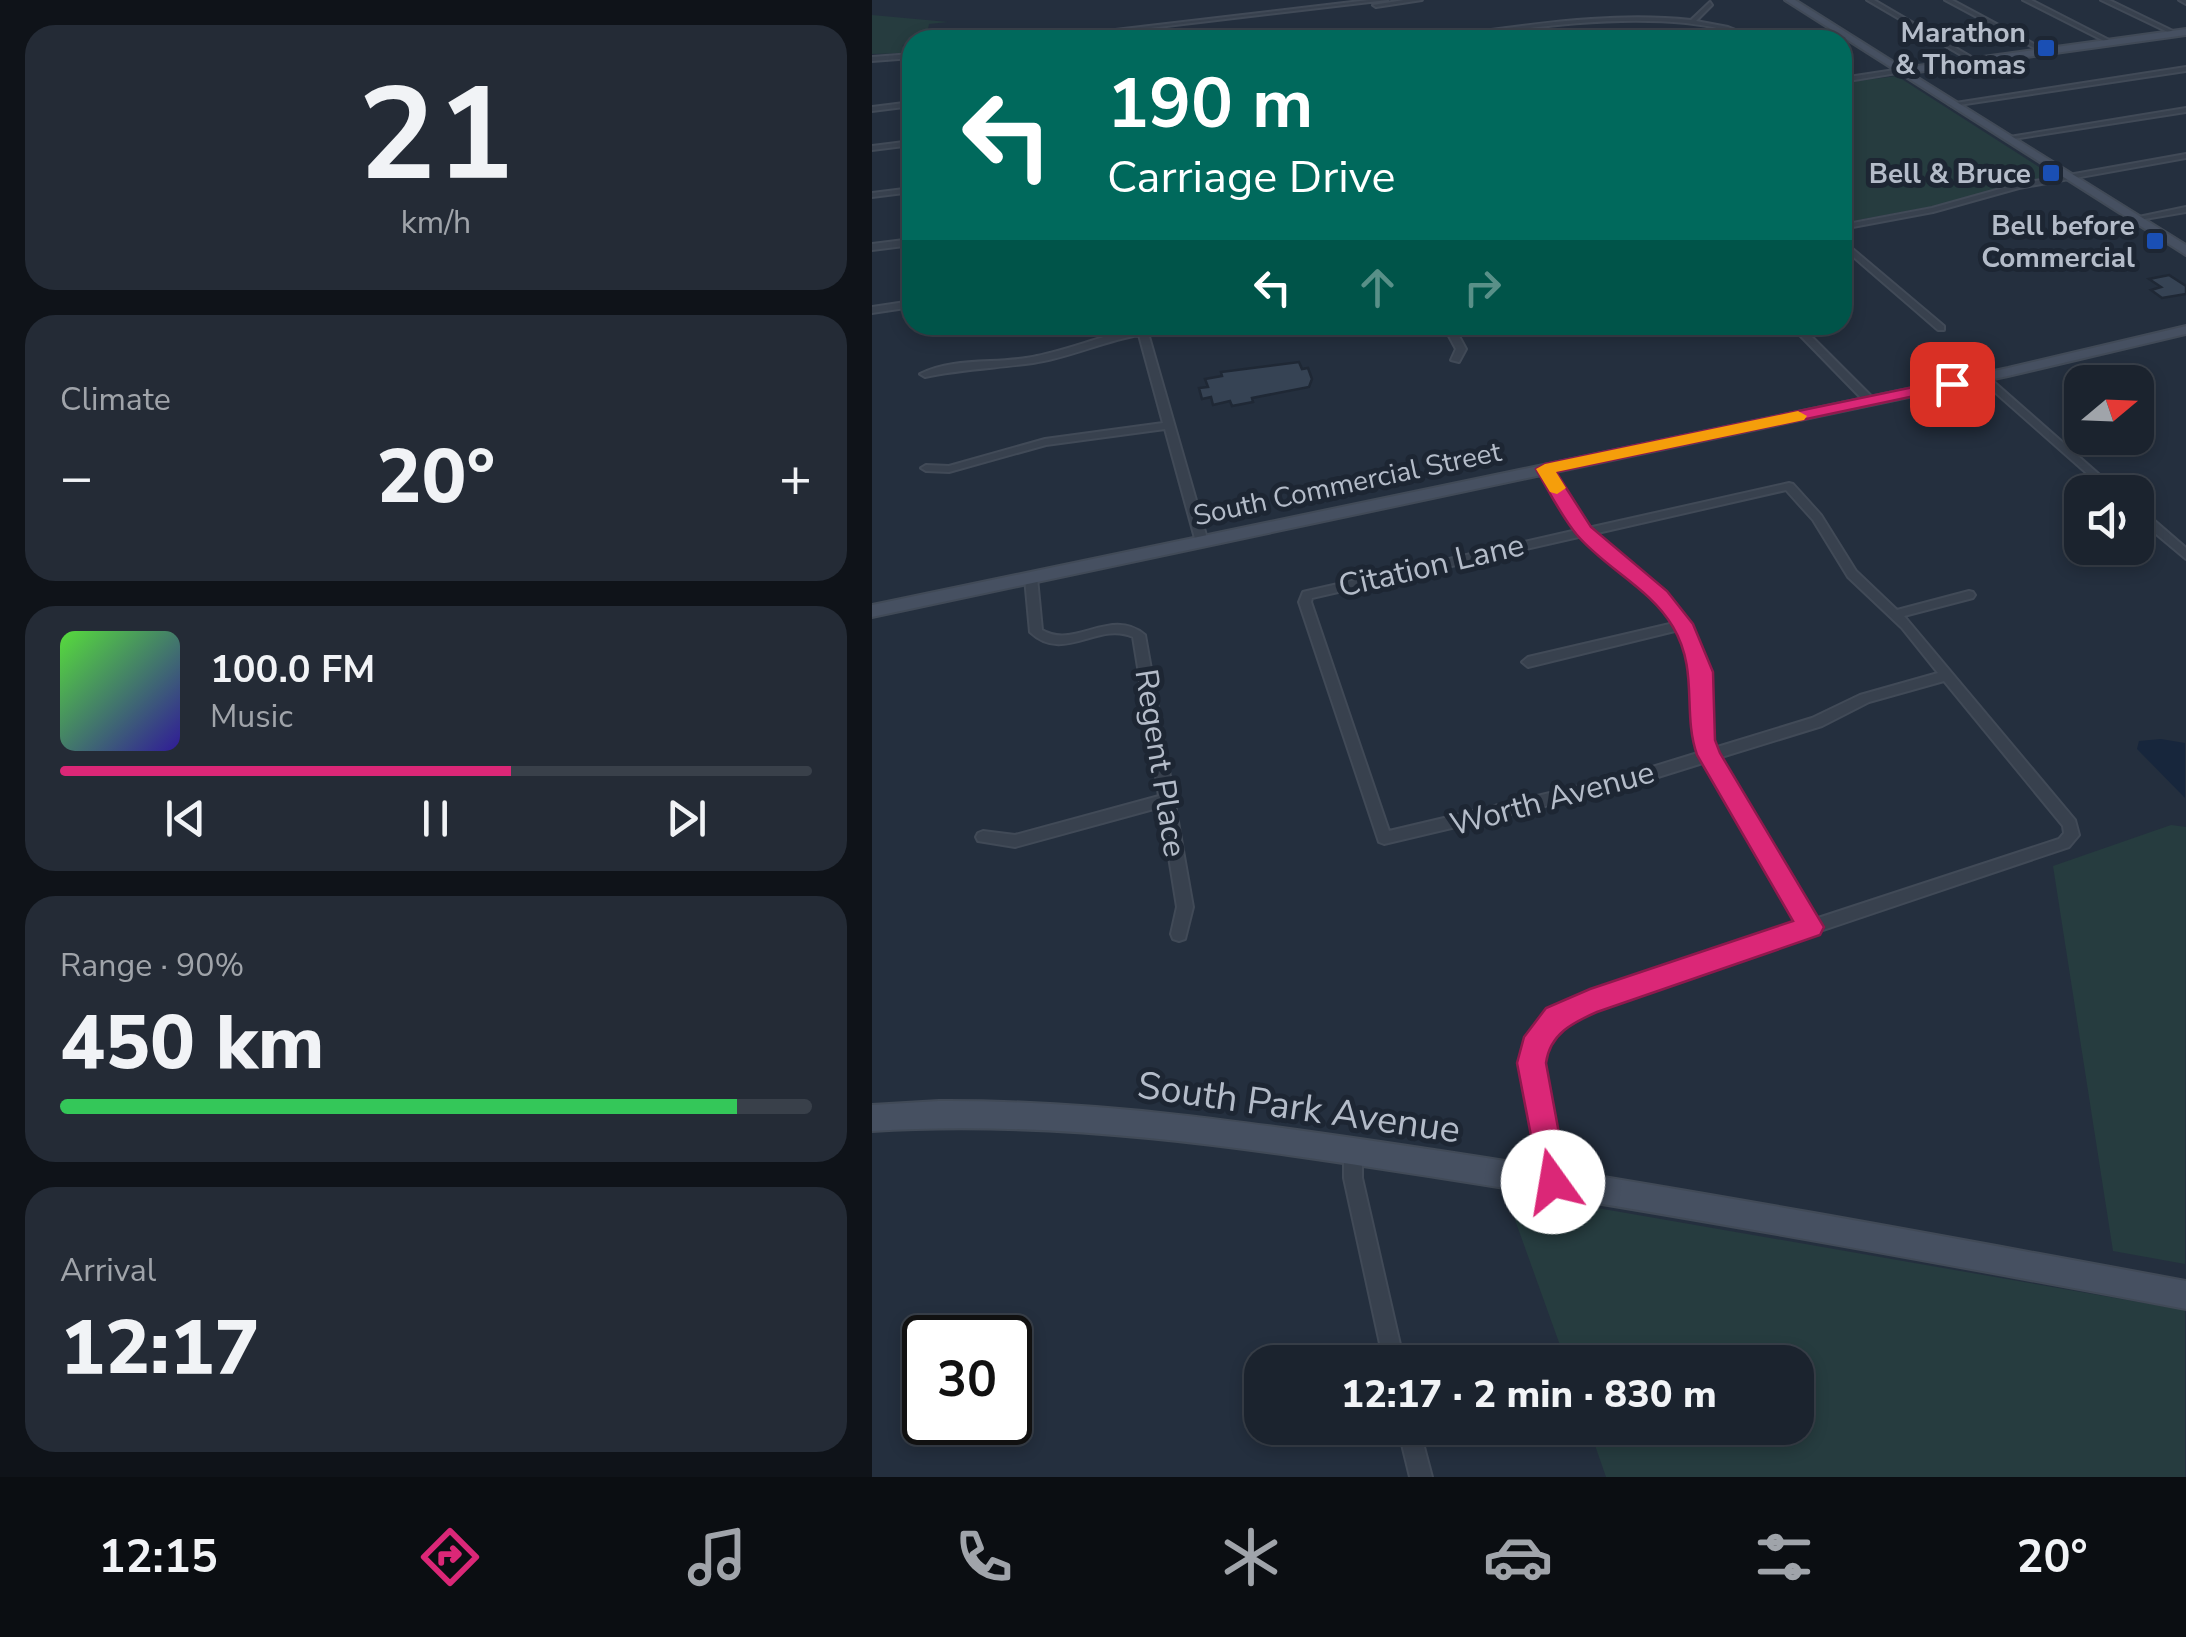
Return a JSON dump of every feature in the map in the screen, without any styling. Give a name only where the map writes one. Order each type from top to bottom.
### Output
[{"type":"main road","points":[[1791,1],[1836,30]]},
{"type":"main road","points":[[1901,72],[2180,32]]},
{"type":"main road","points":[[1852,40],[2182,250]]},
{"type":"main road","name":"South Commercial Street","points":[[872,611],[1983,377],[2186,330]]},
{"type":"main road","name":"South Park Avenue","points":[[872,1118],[1010,1112],[1200,1126],[1553,1182],[2186,1294]]},
{"type":"street","points":[[1292,0],[1300,12]]},
{"type":"street","points":[[1153,30],[1384,0]]},
{"type":"street","points":[[1134,30],[1419,0]]},
{"type":"street","points":[[1870,0],[1975,61]]},
{"type":"street","points":[[1948,0],[2044,52]]},
{"type":"street","points":[[2026,0],[2110,42]]},
{"type":"street","points":[[2104,0],[2180,32]]},
{"type":"street","points":[[1694,20],[1710,4]]},
{"type":"street","points":[[1519,30],[1636,14],[1694,20],[1738,30]]},
{"type":"street","points":[[872,58],[902,56]]},
{"type":"street","points":[[1952,104],[2186,69]]},
{"type":"street","points":[[1852,79],[1901,72]]},
{"type":"street","points":[[872,109],[902,105]]},
{"type":"street","points":[[2007,138],[2186,110]]},
{"type":"street","points":[[872,148],[902,144]]},
{"type":"street","points":[[1852,225],[1933,210],[2067,176],[2186,156]]},
{"type":"street","points":[[872,196],[902,192]]},
{"type":"street","points":[[2133,219],[2186,210]]},
{"type":"street","points":[[872,248],[902,244]]},
{"type":"street","points":[[1852,252],[1941,328]]},
{"type":"street","points":[[872,310],[902,306]]},
{"type":"street","points":[[925,374],[955,367],[1036,360],[1118,335]]},
{"type":"street","points":[[1143,335],[1202,542]]},
{"type":"street","points":[[1453,335],[1461,349],[1456,360]]},
{"type":"street","points":[[1804,335],[1870,401]]},
{"type":"street","points":[[1983,377],[2095,475]]},
{"type":"street","points":[[926,468],[957,467],[1045,442],[1170,425]]},
{"type":"street","points":[[1545,469],[1584,531],[1660,596],[1683,624],[1702,672],[1704,740],[1709,755],[1811,927]]},
{"type":"street","name":"Citation Lane","points":[[1384,838],[1377,828],[1305,602],[1307,596],[1789,486],[1817,518],[1829,543],[1852,574],[1897,614]]},
{"type":"street","points":[[2154,527],[2186,555]]},
{"type":"street","name":"Regent Place","points":[[1031,578],[1036,632],[1040,637],[1054,641],[1119,628],[1138,635],[1185,906],[1178,934]]},
{"type":"street","points":[[1553,1182],[1531,1063],[1534,1046],[1556,1018],[1590,1001],[2064,843],[2072,835],[2070,824],[1897,614],[1969,595]]},
{"type":"street","points":[[1528,662],[1683,624]]},
{"type":"street","name":"Worth Avenue","points":[[1384,838],[1591,790],[1817,722],[1865,698],[1946,674]]},
{"type":"street","points":[[983,838],[1014,841],[1167,800]]},
{"type":"street","points":[[1353,1152],[1353,1178],[1390,1345]]},
{"type":"street","points":[[1414,1445],[1421,1477]]},
{"type":"green space","points":[[872,15],[948,22],[929,24],[928,30],[902,30],[902,53],[872,54]]},
{"type":"green space","points":[[1897,76],[2052,175],[1929,207],[1852,221],[1852,82]]},
{"type":"green space","points":[[2171,825],[2186,827],[2185,1264],[2113,1251],[2053,866]]},
{"type":"green space","points":[[1505,1192],[2185,1310],[2185,1477],[1606,1477],[1595,1445],[1814,1445],[1814,1345],[1560,1345]]},
{"type":"water","points":[[2139,741],[2185,743],[2185,798],[2137,749]]},
{"type":"building","points":[[2169,275],[2186,286],[2186,294],[2162,298],[2151,290],[2161,287],[2149,279]]},
{"type":"building","points":[[1299,362],[1302,369],[1308,368],[1312,379],[1309,387],[1232,406],[1230,401],[1213,405],[1211,397],[1202,399],[1199,388],[1208,387],[1205,379],[1222,376],[1221,372]]},
{"type":"slow traffic","points":[[1557,488],[1545,469],[1798,416]]},
{"type":"place","name":"Marathon & Thomas","points":[[2046,48]]},
{"type":"place","name":"Bell & Bruce","points":[[2051,173]]},
{"type":"place","name":"Bell before Commercial","points":[[2155,241]]},
{"type":"route","points":[[1553,1182],[1531,1063],[1534,1046],[1556,1018],[1590,1001],[1811,927],[1709,755],[1704,740],[1702,672],[1683,624],[1660,596],[1584,531],[1545,469],[1952,384]]}]
